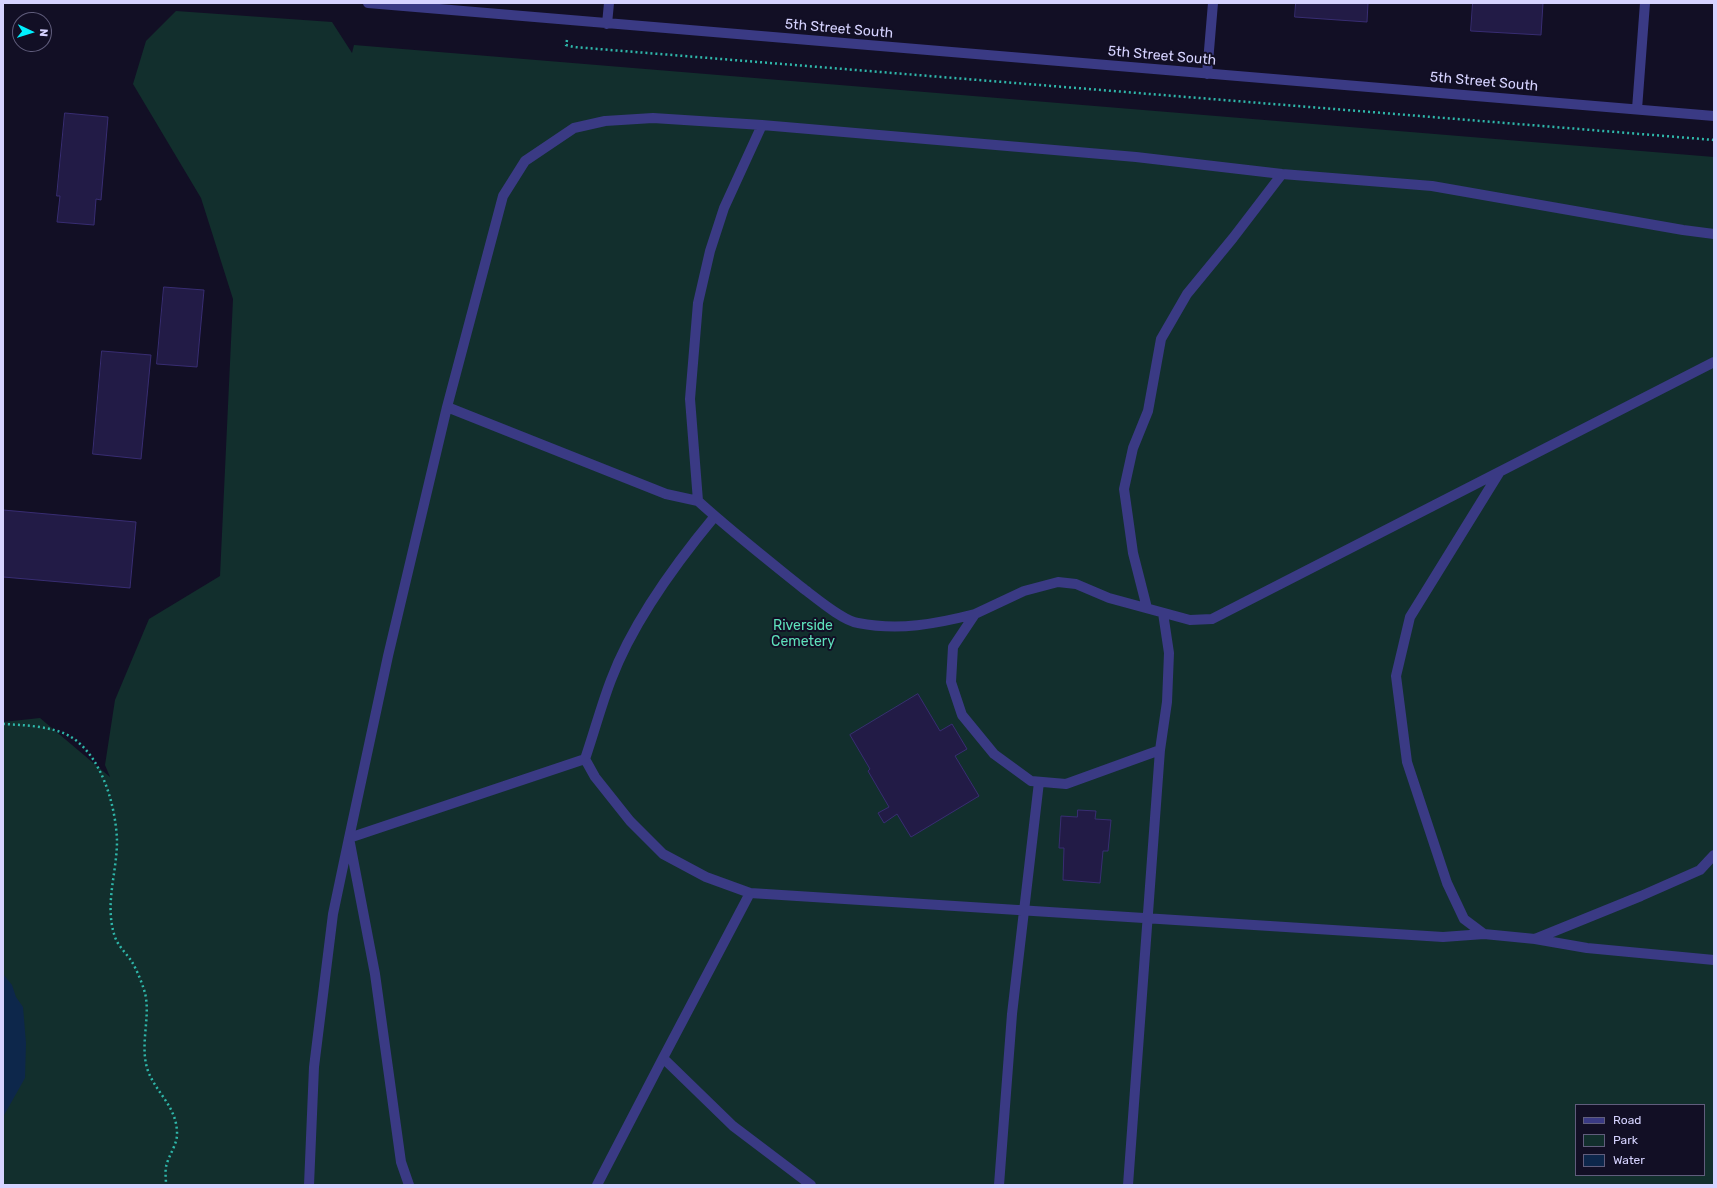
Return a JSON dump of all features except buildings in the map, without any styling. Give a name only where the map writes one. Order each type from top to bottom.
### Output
[{"type":"street","name":"5th Street South","points":[[368,3],[1714,116]]},
{"type":"street","points":[[607,24],[608,3]]},
{"type":"street","points":[[1207,74],[1213,3]]},
{"type":"street","points":[[1637,109],[1645,3]]},
{"type":"street","points":[[309,1185],[314,1067],[333,914],[349,838],[392,640],[447,407],[503,196],[525,161],[574,128],[605,121],[653,118],[762,125],[1136,157],[1282,174],[1432,186],[1683,230],[1714,234]]},
{"type":"street","points":[[698,501],[690,399],[698,303],[710,251],[724,208],[762,125]]},
{"type":"street","points":[[1147,608],[1134,553],[1124,489],[1133,448],[1148,411],[1161,339],[1187,294],[1233,238],[1282,174]]},
{"type":"street","points":[[447,407],[666,494],[698,501],[735,534],[827,606],[856,623],[890,627],[930,625],[975,614],[1024,591],[1058,582],[1076,584],[1109,598],[1190,620],[1212,619],[1714,362]]},
{"type":"street","points":[[1484,934],[1464,919],[1447,883],[1407,762],[1396,676],[1410,617],[1499,472]]},
{"type":"street","points":[[715,516],[689,547],[637,627],[611,680],[585,759],[595,777],[630,821],[663,854],[706,877],[750,893],[1443,937],[1484,934],[1535,939],[1587,948],[1714,960]]},
{"type":"street","points":[[1128,1185],[1149,918],[1160,750],[1167,702],[1169,653],[1163,613]]},
{"type":"street","points":[[975,614],[953,647],[951,682],[962,715],[994,754],[1031,781],[1066,784],[1160,750]]},
{"type":"street","points":[[349,838],[585,759]]},
{"type":"street","points":[[999,1185],[1012,1014],[1039,782]]},
{"type":"street","points":[[349,838],[375,974],[401,1162],[409,1185]]},
{"type":"street","points":[[1535,939],[1641,896],[1700,870],[1714,855]]},
{"type":"street","points":[[596,1185],[750,893]]},
{"type":"street","points":[[663,1058],[732,1126],[811,1185]]},
{"type":"path","points":[[567,38],[566,45],[574,47],[1714,140]]},
{"type":"path","points":[[3,724],[41,727],[71,736],[88,753],[105,782],[113,804],[117,841],[114,879],[110,901],[115,938],[133,963],[144,992],[148,1013],[144,1046],[148,1070],[176,1117],[178,1135],[166,1167],[166,1185]]},
{"type":"green space","name":"Riverside Cemetery","points":[[176,11],[332,22],[352,53],[354,45],[1714,157],[1714,1185],[3,1185],[3,722],[40,718],[110,777],[105,765],[115,700],[149,619],[220,576],[233,299],[201,198],[133,84],[146,41]]},
{"type":"water","points":[[3,974],[12,985],[16,997],[23,1007],[26,1043],[25,1078],[3,1117]]}]
